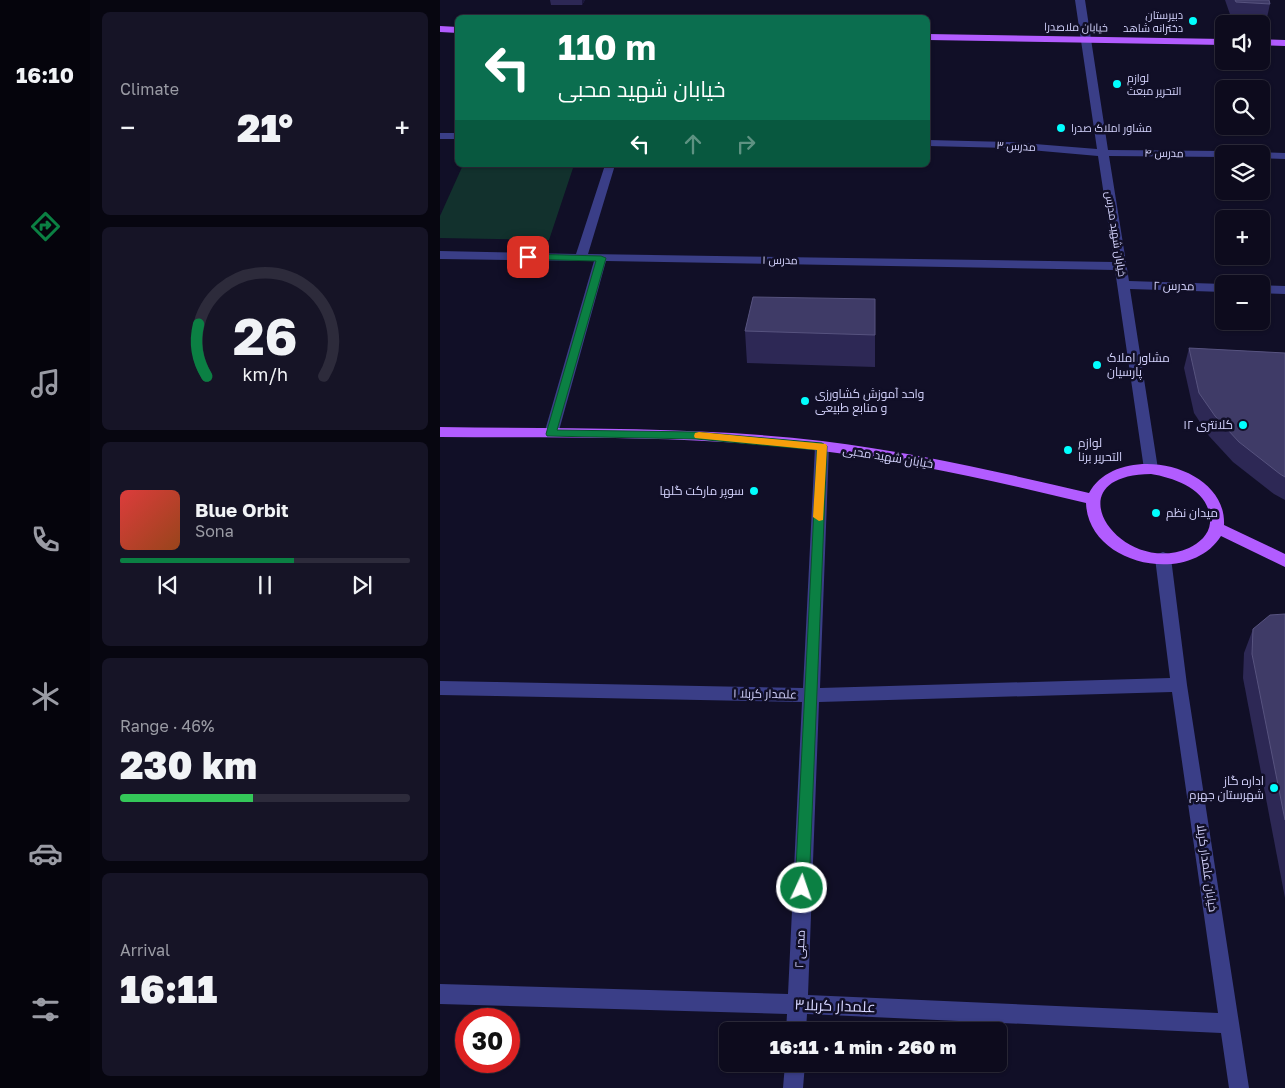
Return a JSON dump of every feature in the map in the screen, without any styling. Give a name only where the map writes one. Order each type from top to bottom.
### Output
[{"type":"main road","points":[[440,30],[455,30]]},
{"type":"main road","name":"خیابان ملاصدرا","points":[[930,37],[1215,42]]},
{"type":"main road","points":[[1270,42],[1285,43]]},
{"type":"main road","name":"خیابان شهید محبی","points":[[440,432],[696,436],[822,446],[965,469],[1093,499]]},
{"type":"main road","points":[[1151,469],[1187,478],[1202,488],[1212,501],[1218,514],[1217,528],[1210,540],[1198,550],[1182,557],[1143,556],[1124,549],[1109,539],[1098,526],[1092,512],[1093,499],[1100,486],[1113,476],[1131,470],[1151,469]]},
{"type":"main road","points":[[1217,528],[1285,561]]},
{"type":"street","name":"خیابان شهید مدرس","points":[[1080,0],[1151,469]]},
{"type":"street","points":[[440,136],[455,136]]},
{"type":"street","name":"مدرس ۳","points":[[930,143],[1009,145],[1104,153]]},
{"type":"street","name":"مدرس ۴","points":[[1104,153],[1215,154]]},
{"type":"street","points":[[1270,155],[1285,156]]},
{"type":"street","points":[[581,258],[609,167]]},
{"type":"street","name":"مدرس ۱","points":[[440,255],[1121,266]]},
{"type":"street","points":[[551,434],[601,258]]},
{"type":"street","name":"مدرس ۲","points":[[1124,285],[1215,288]]},
{"type":"street","points":[[1270,289],[1285,290]]},
{"type":"street","name":"محبی ۲","points":[[796,1022],[822,446]]},
{"type":"street","name":"خیابان علمدار کربلا","points":[[1163,558],[1239,1088]]},
{"type":"street","name":"علمدار کربلا ۱","points":[[440,688],[811,695],[1180,685]]},
{"type":"street","name":"علمدار کربلا۳","points":[[440,994],[797,1004],[1230,1023]]},
{"type":"street","points":[[794,1088],[795,1072]]},
{"type":"green space","points":[[462,167],[573,167],[549,240],[440,238],[440,216]]},
{"type":"building","points":[[1235,0],[1269,0],[1270,4],[1236,2]]},
{"type":"building","points":[[753,297],[875,299],[875,335],[745,331]]},
{"type":"building","name":"کلانتری ۱۲","points":[[1189,348],[1285,353],[1285,477],[1239,442],[1215,416],[1199,393]]},
{"type":"building","points":[[1285,614],[1285,820],[1252,654],[1253,629],[1270,615]]},
{"type":"slow traffic","points":[[699,436],[822,446],[819,517]]},
{"type":"place","name":"دبیرستان دخترانه شاهد","points":[[1193,21]]},
{"type":"place","name":"لوازم التحریر مبعث","points":[[1117,84]]},
{"type":"place","name":"مشاور املاک صدرا","points":[[1061,128]]},
{"type":"place","name":"مشاور املاک پارسیان","points":[[1097,365]]},
{"type":"place","name":"واحد آموزش کشاورزی و منابع طبیعی","points":[[805,401]]},
{"type":"place","name":"کلانتری ۱۲","points":[[1243,425]]},
{"type":"place","name":"لوازم التحریر برنا","points":[[1068,450]]},
{"type":"place","name":"سوپر مارکت گلها","points":[[754,491]]},
{"type":"place","name":"میدان نظم","points":[[1156,513]]},
{"type":"place","name":"اداره گاز شهرستان جهرم","points":[[1274,788]]},
{"type":"route","points":[[528,257],[601,258],[551,434],[696,436],[822,446],[802,888]]}]
